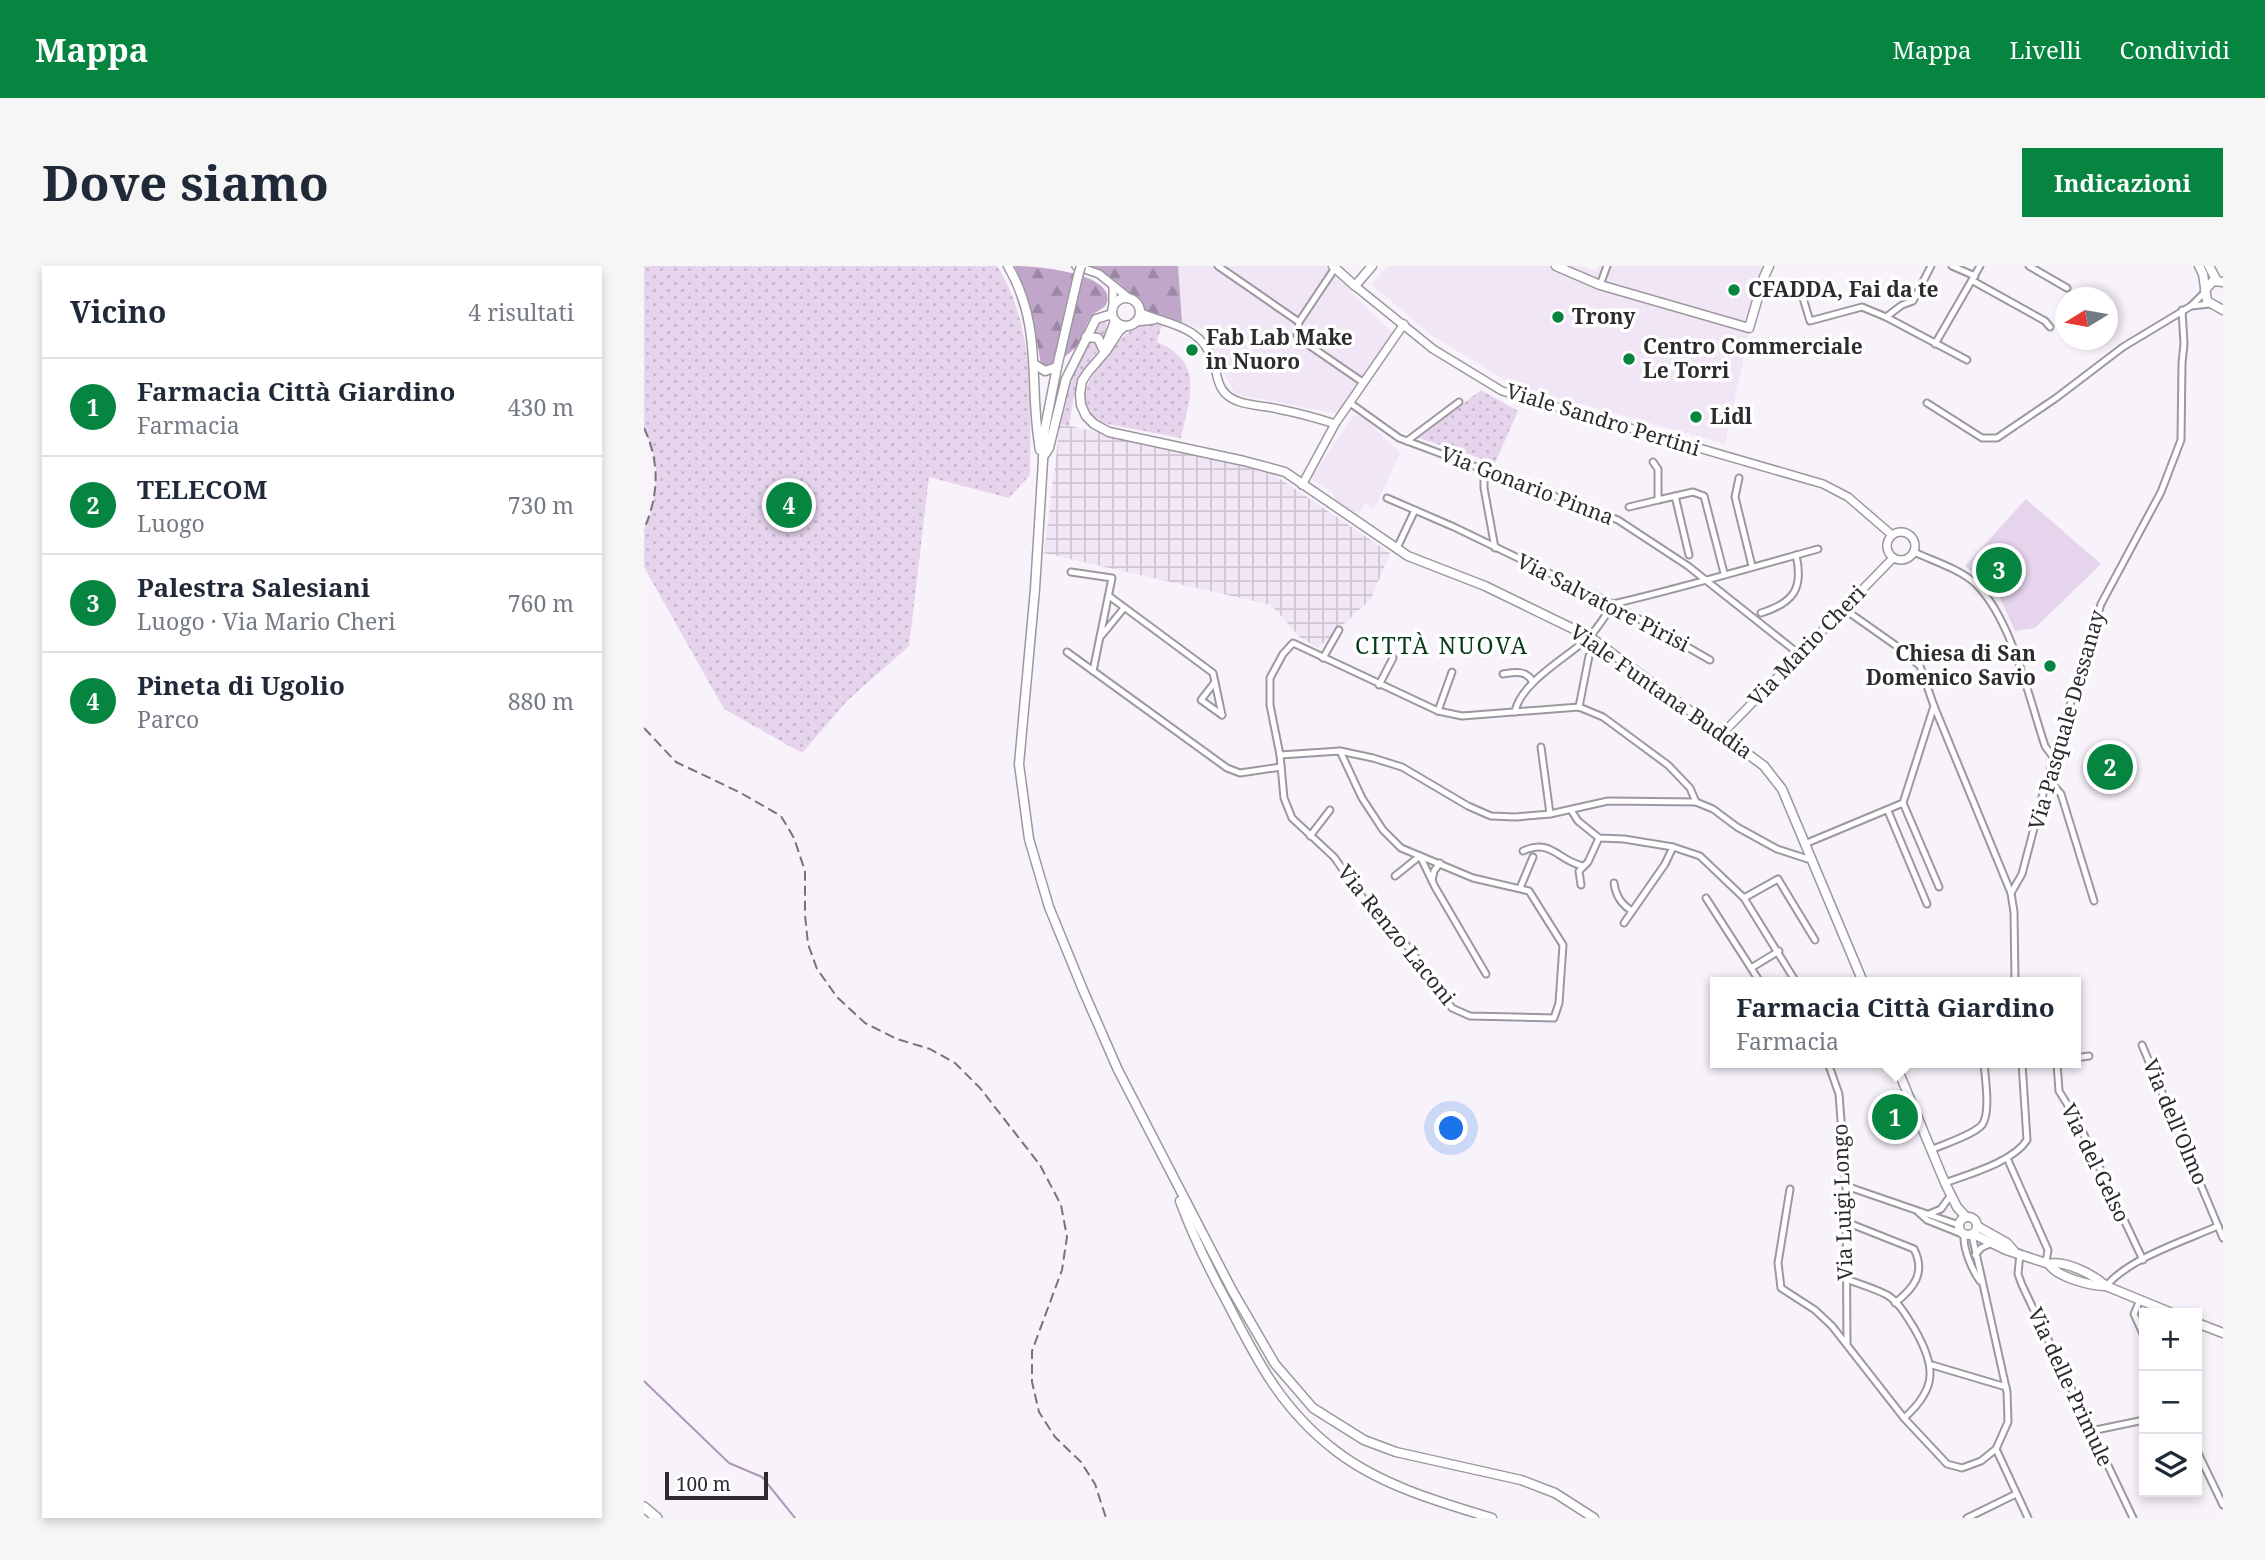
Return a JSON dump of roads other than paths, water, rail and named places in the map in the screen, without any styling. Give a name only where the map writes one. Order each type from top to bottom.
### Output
[{"type":"highway","points":[[644,1507],[657,1518]]},
{"type":"main road","points":[[1008,266],[1024,306],[1034,342],[1038,438],[1042,460]]},
{"type":"main road","points":[[1079,266],[1057,367],[1042,460],[1035,589],[1019,764],[1029,839],[1049,907],[1083,990],[1118,1070],[1232,1290],[1275,1364],[1313,1408],[1364,1440],[1395,1452],[1540,1486],[1594,1518]]},
{"type":"main road","points":[[1355,286],[1373,266]]},
{"type":"main road","points":[[1556,266],[1600,285],[1749,328],[1769,266]]},
{"type":"main road","points":[[2199,266],[2205,291],[2218,306]]},
{"type":"main road","points":[[2205,291],[2210,283],[2221,281],[2210,266]]},
{"type":"main road","name":"Viale Sandro Pertini","points":[[1334,267],[1355,286]]},
{"type":"main road","points":[[1130,299],[1139,307],[1136,322],[1125,326],[1113,313],[1119,300],[1130,299]]},
{"type":"main road","points":[[1042,460],[1049,448],[1066,379],[1086,337],[1098,317],[1113,313]]},
{"type":"main road","name":"Viale Funtana Buddia","points":[[1113,313],[1103,349],[1082,381],[1081,405],[1086,416],[1101,429],[1285,472],[1396,550],[1485,586],[1590,637],[1764,766],[1777,781],[1807,843],[1861,977]]},
{"type":"main road","name":"Viale Funtana Buddia","points":[[1093,365],[1125,326]]},
{"type":"main road","points":[[1086,337],[1098,338],[1103,349]]},
{"type":"main road","points":[[1034,364],[1045,371],[1057,367]]},
{"type":"main road","points":[[1897,1068],[1966,1229],[2007,1243],[2017,1252]]},
{"type":"main road","points":[[1169,1172],[1193,1237],[1240,1328],[1270,1383],[1294,1413],[1336,1452],[1379,1477],[1444,1504],[1492,1518]]},
{"type":"main road","points":[[1945,1183],[1948,1199],[1966,1229],[2006,1250],[2048,1263],[2053,1271],[2074,1280],[2106,1286],[2160,1308]]},
{"type":"main road","points":[[2202,1325],[2223,1334]]},
{"type":"street","points":[[1079,266],[1099,274],[1130,299]]},
{"type":"street","points":[[1218,266],[1299,322]]},
{"type":"street","points":[[1600,285],[1607,266]]},
{"type":"street","points":[[1886,317],[1902,305],[1913,301],[1931,266]]},
{"type":"street","points":[[1952,266],[2045,321],[2050,327]]},
{"type":"street","points":[[1935,344],[1980,266]]},
{"type":"street","points":[[2029,266],[2065,287]]},
{"type":"street","points":[[1334,267],[1296,330],[1300,339],[1364,383]]},
{"type":"street","points":[[1787,286],[1798,282],[1810,321],[1862,307],[1967,360]]},
{"type":"street","name":"Viale Funtana Buddia","points":[[1113,286],[1113,313]]},
{"type":"street","name":"Viale Sandro Pertini","points":[[1355,286],[1433,349],[1502,391],[1823,484],[1848,497],[1892,535]]},
{"type":"street","points":[[1927,402],[1982,438],[1989,439],[2004,434],[2123,347],[2191,306],[2205,291]]},
{"type":"street","points":[[2191,306],[2218,306]]},
{"type":"street","points":[[1139,307],[1141,313],[1175,323],[1198,336],[1213,360],[1220,387],[1232,399],[1335,424]]},
{"type":"street","name":"Via Pasquale Dessanay","points":[[2011,893],[2022,874],[2101,604],[2161,492],[2181,440],[2184,344],[2182,310]]},
{"type":"street","points":[[1136,322],[1162,320]]},
{"type":"street","points":[[1302,485],[1335,424],[1404,324]]},
{"type":"street","points":[[1406,441],[1459,402]]},
{"type":"street","name":"Via Gonario Pinna","points":[[1350,403],[1399,438],[1618,520],[1705,579],[1799,654]]},
{"type":"street","points":[[1653,462],[1658,469],[1658,500]]},
{"type":"street","points":[[1484,470],[1484,488],[1495,548]]},
{"type":"street","points":[[1739,478],[1735,497],[1752,566]]},
{"type":"street","points":[[1629,507],[1693,492],[1704,496],[1724,573]]},
{"type":"street","points":[[1675,496],[1689,555]]},
{"type":"street","name":"Via Salvatore Pirisi","points":[[1387,498],[1614,604],[1710,660]]},
{"type":"street","points":[[1396,550],[1415,510]]},
{"type":"street","points":[[1899,532],[1909,535],[1914,541],[1914,552],[1905,560],[1892,558],[1887,548],[1888,541],[1892,535],[1899,532]]},
{"type":"street","points":[[1515,712],[1516,704],[1533,682],[1590,637],[1614,604],[1818,549]]},
{"type":"street","points":[[1914,552],[1975,583],[1991,604],[2010,638],[2045,746],[2054,760]]},
{"type":"street","points":[[1761,613],[1784,605],[1795,591],[1799,570],[1796,555]]},
{"type":"street","name":"Via Mario Cheri","points":[[1722,734],[1892,558]]},
{"type":"street","points":[[1071,572],[1112,578],[1093,671]]},
{"type":"street","points":[[1109,596],[1213,673],[1215,682],[1222,715],[1201,700],[1215,682]]},
{"type":"street","points":[[1100,638],[1124,608]]},
{"type":"street","points":[[1844,609],[1920,666],[2011,893],[2014,912],[2015,977]]},
{"type":"street","points":[[1323,658],[1339,630]]},
{"type":"street","points":[[1330,810],[1310,836],[1292,818],[1284,798],[1280,755],[1270,705],[1270,678],[1283,654],[1293,643],[1438,711],[1462,716],[1579,707],[1603,717],[1668,765],[1690,788],[1696,802]]},
{"type":"street","points":[[1067,652],[1227,768],[1240,773],[1281,767]]},
{"type":"street","points":[[1579,707],[1589,656]]},
{"type":"street","points":[[1379,685],[1393,658]]},
{"type":"street","points":[[1438,711],[1452,673]]},
{"type":"street","points":[[1503,674],[1522,673],[1529,676],[1533,682]]},
{"type":"street","points":[[1934,706],[1903,803],[1938,887]]},
{"type":"street","points":[[1541,747],[1550,814]]},
{"type":"street","points":[[1280,755],[1340,751],[1402,767],[1468,806],[1491,816],[1550,814],[1608,802],[1696,802],[1713,809],[1737,827],[1777,849],[1814,861]]},
{"type":"street","points":[[1340,751],[1362,798],[1383,830],[1401,848],[1473,878],[1520,888],[1533,858]]},
{"type":"street","points":[[2048,779],[2061,794],[2094,901]]},
{"type":"street","points":[[1807,843],[1903,803]]},
{"type":"street","points":[[1571,810],[1578,821],[1599,838],[1673,847],[1700,856],[1744,898],[1793,977]]},
{"type":"street","points":[[1888,811],[1927,904]]},
{"type":"street","name":"Via Renzo Laconi","points":[[1310,836],[1334,857],[1363,898],[1386,919],[1452,1008],[1471,1016],[1554,1018],[1559,1003],[1563,945],[1536,898],[1529,891],[1520,888]]},
{"type":"street","points":[[1581,885],[1579,871],[1587,862],[1599,838]]},
{"type":"street","points":[[1522,850],[1535,845],[1544,847],[1559,853],[1574,864],[1583,866]]},
{"type":"street","points":[[1624,923],[1665,864],[1673,847]]},
{"type":"street","points":[[1420,856],[1486,974]]},
{"type":"street","name":"Via Renzo Laconi","points":[[1395,876],[1420,856]]},
{"type":"street","points":[[1432,881],[1434,871],[1440,863]]},
{"type":"street","points":[[1744,898],[1778,879],[1815,940]]},
{"type":"street","points":[[1614,883],[1623,906],[1632,911]]},
{"type":"street","points":[[1706,898],[1757,977]]},
{"type":"street","points":[[1751,968],[1779,951]]},
{"type":"street","name":"Via dell'Olmo","points":[[2142,1045],[2223,1238]]},
{"type":"street","points":[[2081,1057],[2090,1056]]},
{"type":"street","name":"Via Luigi Longo","points":[[1830,1068],[1839,1094],[1846,1186],[1847,1344]]},
{"type":"street","points":[[1931,1150],[1973,1131],[1982,1124],[1986,1107],[1984,1068]]},
{"type":"street","points":[[1945,1183],[2021,1150],[2027,1140],[2022,1068]]},
{"type":"street","name":"Via del Gelso","points":[[2057,1068],[2059,1091],[2077,1120],[2143,1260]]},
{"type":"street","points":[[2007,1158],[2048,1250],[2048,1263]]},
{"type":"street","points":[[1790,1189],[1777,1263],[1781,1288],[1815,1310],[1847,1344],[1904,1418],[1947,1464],[1962,1468],[1981,1461],[1996,1449],[2008,1422],[2006,1387],[1975,1255],[1966,1229],[1846,1186]]},
{"type":"street","points":[[1929,1214],[1941,1209],[1948,1199]]},
{"type":"street","points":[[1918,1212],[1927,1220],[1966,1229]]},
{"type":"street","points":[[1846,1222],[1914,1249],[1919,1260],[1918,1276],[1909,1292],[1895,1303]]},
{"type":"street","points":[[2106,1286],[2114,1277],[2143,1260],[2218,1226]]},
{"type":"street","points":[[1966,1229],[1963,1240],[1975,1274],[1982,1284]]},
{"type":"street","points":[[1975,1255],[1980,1248],[1993,1242]]},
{"type":"street","name":"Via delle Primule","points":[[2017,1252],[2022,1285],[2133,1518]]},
{"type":"street","points":[[1846,1279],[1888,1296],[1903,1311],[1923,1345],[1931,1365],[1928,1390],[1920,1404],[1904,1418]]},
{"type":"street","points":[[2139,1325],[2134,1314],[2140,1300]]},
{"type":"street","points":[[1931,1365],[2006,1387]]},
{"type":"street","points":[[2091,1431],[2139,1421]]},
{"type":"street","points":[[1996,1449],[2028,1518]]},
{"type":"street","points":[[2202,1461],[2223,1505]]},
{"type":"street","points":[[1967,1518],[2016,1494]]},
{"type":"waterway","points":[[644,1381],[729,1463],[762,1477],[795,1518]]},
{"type":"railway","points":[[644,428],[653,453],[656,478],[653,504],[644,529]]},
{"type":"railway","points":[[644,728],[676,762],[739,792],[781,816],[794,838],[805,871],[808,944],[817,969],[837,997],[865,1023],[897,1039],[930,1049],[955,1063],[980,1088],[1040,1165],[1061,1205],[1067,1237],[1062,1270],[1032,1351],[1032,1382],[1039,1412],[1055,1437],[1081,1462],[1095,1484],[1106,1518]]},
{"type":"place","name":"CFADDA, Fai da te","points":[[1734,290]]},
{"type":"place","name":"Trony","points":[[1558,317]]},
{"type":"place","name":"Fab Lab Make in Nuoro","points":[[1192,350]]},
{"type":"place","name":"Centro Commerciale Le Torri","points":[[1629,359]]},
{"type":"place","name":"Lidl","points":[[1696,417]]},
{"type":"place","name":"Pineta di Ugolio","points":[[789,505]]},
{"type":"place","name":"Palestra Salesiani","points":[[1999,570]]},
{"type":"place","name":"Chiesa di San Domenico Savio","points":[[2050,666]]},
{"type":"place","name":"TELECOM","points":[[2110,767]]},
{"type":"place","name":"Farmacia Città Giardino","points":[[1895,1117]]},
{"type":"district","name":"CITTÀ NUOVA","points":[[1442,646]]}]
